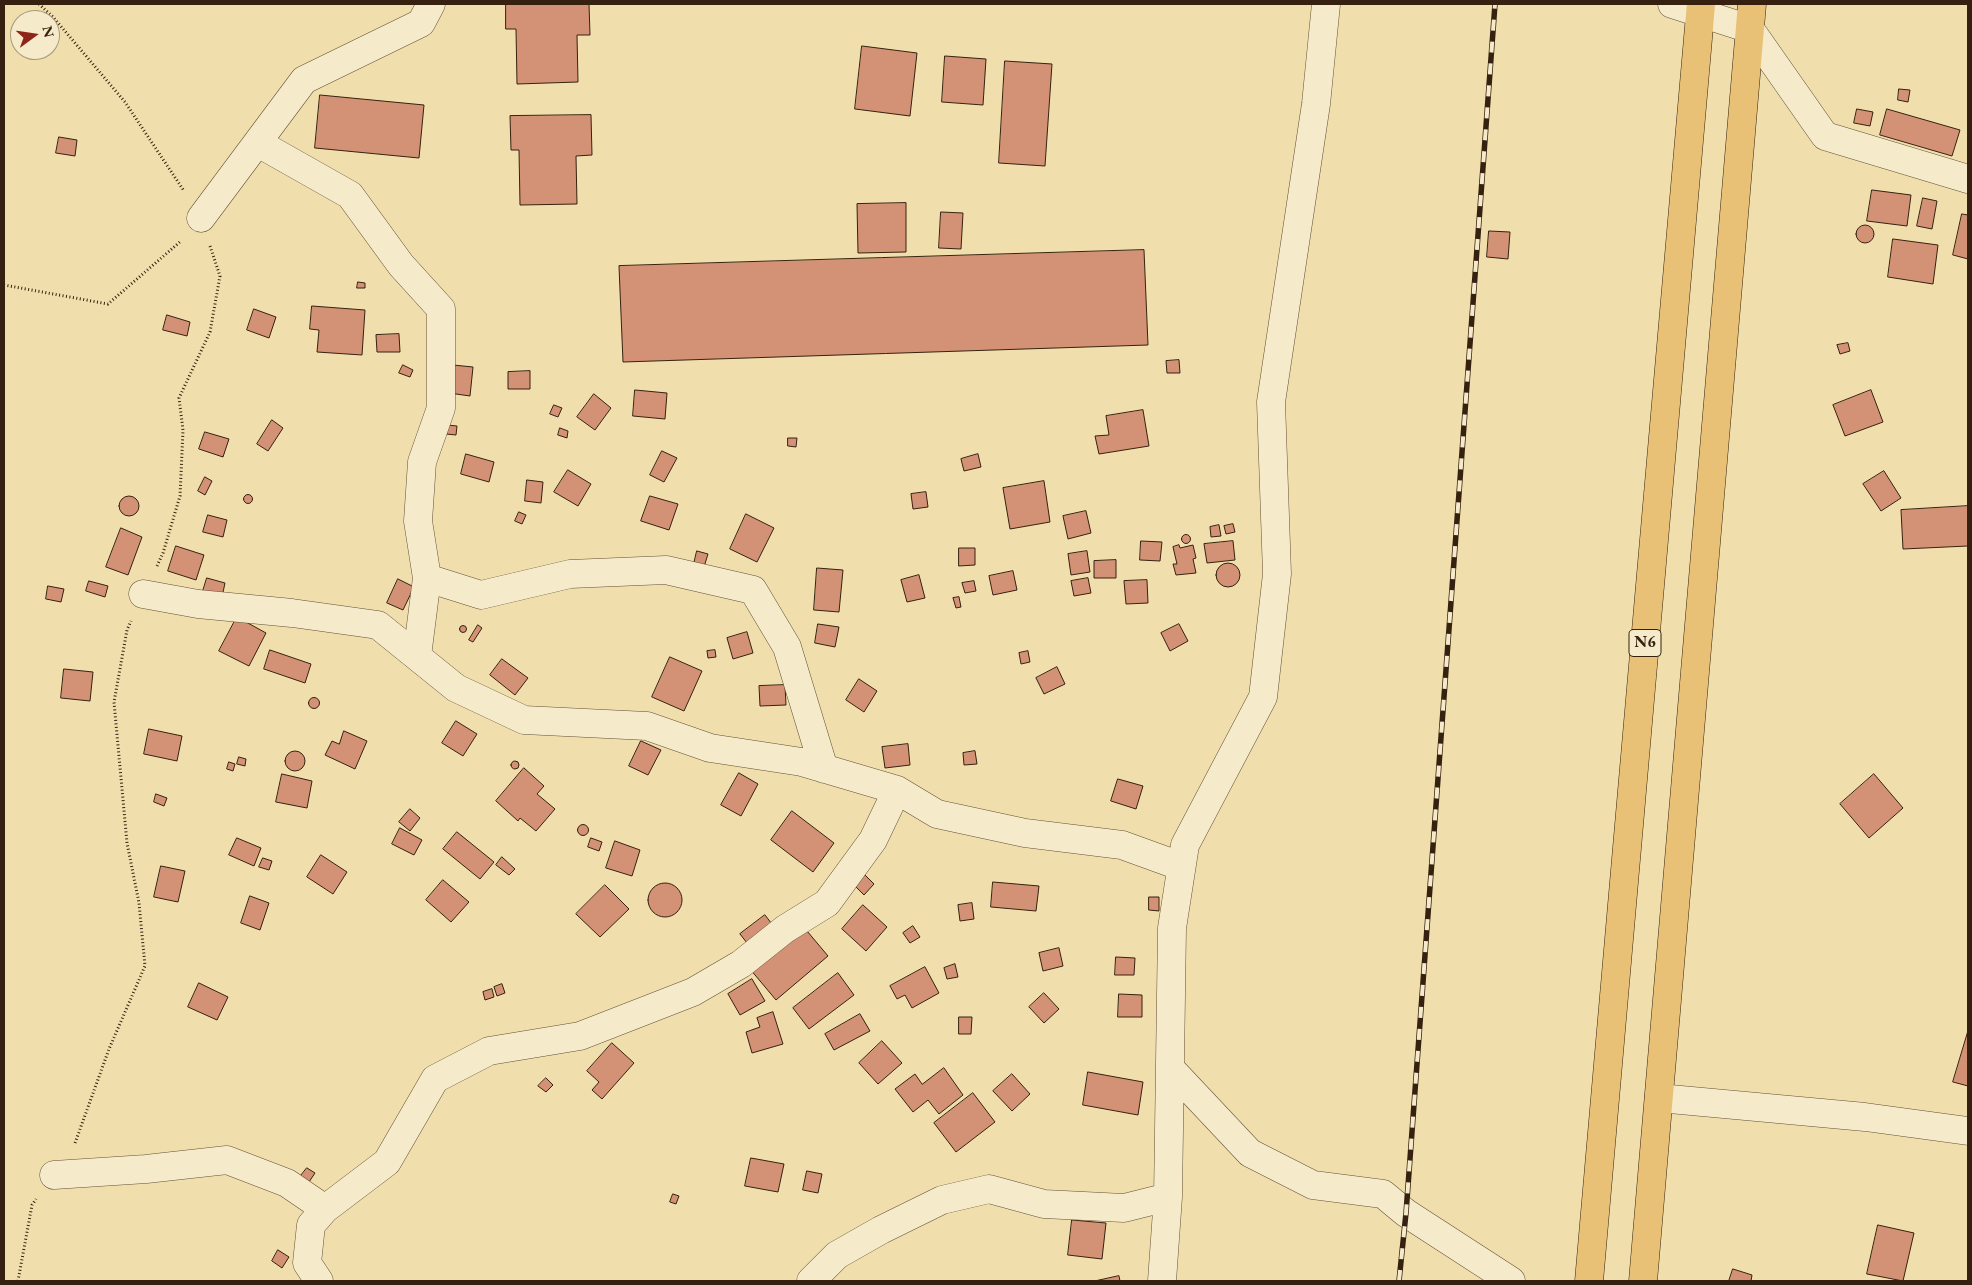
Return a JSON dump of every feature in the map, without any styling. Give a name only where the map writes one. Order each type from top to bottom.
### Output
[{"type":"highway","name":"N6","points":[[1589,1281],[1700,8]]},
{"type":"highway","points":[[1643,1281],[1751,16]]},
{"type":"street","points":[[201,218],[304,80],[421,23],[431,4]]},
{"type":"street","points":[[1162,1281],[1168,1197],[1172,928],[1180,866],[1185,845],[1263,697],[1278,574],[1271,402],[1316,104],[1326,4]]},
{"type":"street","points":[[1672,4],[1751,16],[1825,136],[1968,179]]},
{"type":"street","points":[[258,143],[350,195],[402,265],[441,309],[441,408],[422,462],[418,521],[428,578],[417,656]]},
{"type":"street","points":[[428,578],[481,596],[570,574],[666,570],[753,590],[786,647],[824,769]]},
{"type":"street","points":[[143,594],[198,604],[292,613],[378,625],[456,688],[524,720],[648,726],[710,748],[802,762],[897,790],[937,814],[1025,833],[1122,845],[1180,866]]},
{"type":"street","points":[[319,1281],[307,1263],[311,1224],[325,1209],[387,1162],[435,1079],[489,1052],[580,1036],[694,992],[741,964],[785,929],[828,903],[873,840],[897,790]]},
{"type":"street","points":[[1170,1068],[1250,1153],[1313,1185],[1383,1194],[1406,1213],[1511,1281]]},
{"type":"street","points":[[1658,1098],[1865,1117],[1968,1131]]},
{"type":"street","points":[[54,1174],[146,1169],[227,1160],[287,1183],[325,1209]]},
{"type":"street","points":[[811,1281],[837,1255],[881,1230],[942,1200],[989,1189],[1044,1204],[1124,1208],[1168,1197]]},
{"type":"path","points":[[4,285],[108,304],[185,237],[201,218],[125,102],[53,17],[39,4]]},
{"type":"path","points":[[18,1281],[32,1205],[74,1146],[109,1049],[145,966]]},
{"type":"building","points":[[506,4],[589,4],[590,35],[577,35],[578,82],[517,84],[516,29],[506,29]]},
{"type":"building","points":[[862,46],[917,53],[910,116],[855,109]]},
{"type":"building","points":[[945,56],[986,59],[983,105],[942,102]]},
{"type":"building","points":[[1005,61],[1052,64],[1045,166],[999,163]]},
{"type":"building","points":[[1899,89],[1910,90],[1908,102],[1898,100]]},
{"type":"building","points":[[320,95],[424,105],[419,158],[315,148]]},
{"type":"building","points":[[1857,109],[1873,112],[1870,126],[1854,123]]},
{"type":"building","points":[[1887,109],[1960,130],[1952,156],[1880,135]]},
{"type":"building","points":[[591,115],[592,155],[576,156],[577,204],[520,205],[519,150],[511,150],[510,116]]},
{"type":"building","points":[[59,137],[77,140],[75,156],[56,153]]},
{"type":"building","points":[[1872,190],[1911,195],[1907,226],[1867,221]]},
{"type":"building","points":[[1923,198],[1937,201],[1932,229],[1917,226]]},
{"type":"building","points":[[906,203],[906,252],[858,253],[857,204]]},
{"type":"building","points":[[941,212],[963,213],[961,249],[939,248]]},
{"type":"building","points":[[1962,214],[1968,215],[1968,259],[1953,255]]},
{"type":"building","points":[[1865,225],[1871,228],[1874,234],[1871,240],[1865,243],[1859,240],[1856,234],[1859,228]]},
{"type":"building","points":[[1489,231],[1510,232],[1508,259],[1487,257]]},
{"type":"building","points":[[1893,239],[1938,245],[1933,284],[1888,277]]},
{"type":"building","points":[[1144,250],[1148,345],[623,362],[619,266]]},
{"type":"building","points":[[358,282],[365,283],[365,288],[357,288]]},
{"type":"building","points":[[312,306],[365,310],[362,355],[317,352],[319,330],[310,329]]},
{"type":"building","points":[[254,309],[276,317],[269,338],[247,330]]},
{"type":"building","points":[[167,315],[190,322],[187,336],[163,330]]},
{"type":"building","points":[[399,334],[400,352],[377,352],[376,335]]},
{"type":"building","points":[[1848,343],[1850,351],[1840,354],[1837,345]]},
{"type":"building","points":[[1179,360],[1180,373],[1167,373],[1166,361]]},
{"type":"building","points":[[403,365],[413,370],[410,377],[399,373]]},
{"type":"building","points":[[453,365],[473,367],[470,396],[449,393]]},
{"type":"building","points":[[530,371],[530,389],[508,389],[508,372]]},
{"type":"building","points":[[635,390],[667,393],[665,419],[633,416]]},
{"type":"building","points":[[1871,390],[1883,422],[1845,436],[1833,405]]},
{"type":"building","points":[[594,394],[611,408],[595,430],[577,417]]},
{"type":"building","points":[[554,405],[562,408],[558,417],[550,414]]},
{"type":"building","points":[[1143,410],[1149,446],[1099,454],[1095,436],[1109,435],[1106,416]]},
{"type":"building","points":[[272,420],[283,428],[268,451],[257,444]]},
{"type":"building","points":[[447,425],[457,426],[456,435],[446,434]]},
{"type":"building","points":[[560,428],[568,431],[567,438],[558,435]]},
{"type":"building","points":[[205,432],[229,439],[223,457],[199,449]]},
{"type":"building","points":[[788,438],[797,438],[796,447],[788,446]]},
{"type":"building","points":[[662,451],[677,458],[664,482],[650,475]]},
{"type":"building","points":[[466,454],[494,462],[489,482],[461,474]]},
{"type":"building","points":[[978,454],[981,467],[964,471],[961,459]]},
{"type":"building","points":[[568,470],[591,484],[578,506],[554,492]]},
{"type":"building","points":[[1884,471],[1901,498],[1881,511],[1863,484]]},
{"type":"building","points":[[205,477],[212,481],[205,495],[198,491]]},
{"type":"building","points":[[527,480],[543,482],[541,503],[525,501]]},
{"type":"building","points":[[1044,481],[1050,522],[1010,529],[1003,488]]},
{"type":"building","points":[[926,492],[928,507],[913,509],[911,494]]},
{"type":"building","points":[[248,494],[253,499],[248,504],[243,499]]},
{"type":"building","points":[[125,496],[133,496],[139,502],[139,510],[133,516],[125,516],[119,510],[119,502]]},
{"type":"building","points":[[650,496],[678,504],[669,530],[641,521]]},
{"type":"building","points":[[1968,506],[1968,546],[1903,549],[1901,510]]},
{"type":"building","points":[[1086,511],[1091,533],[1068,539],[1063,516]]},
{"type":"building","points":[[519,512],[526,515],[522,524],[515,521]]},
{"type":"building","points":[[746,514],[774,528],[757,562],[730,549]]},
{"type":"building","points":[[208,515],[227,520],[223,537],[203,532]]},
{"type":"building","points":[[1233,524],[1235,532],[1226,534],[1224,526]]},
{"type":"building","points":[[1219,525],[1221,536],[1211,537],[1210,527]]},
{"type":"building","points":[[121,528],[142,537],[128,575],[106,567]]},
{"type":"building","points":[[1186,535],[1190,539],[1186,543],[1182,539]]},
{"type":"building","points":[[1141,541],[1162,542],[1160,561],[1140,560]]},
{"type":"building","points":[[1233,541],[1235,560],[1207,563],[1204,544]]},
{"type":"building","points":[[1179,545],[1180,548],[1193,545],[1196,558],[1193,559],[1196,573],[1176,575],[1173,564],[1177,564],[1173,547]]},
{"type":"building","points":[[176,546],[204,555],[196,580],[168,571]]},
{"type":"building","points":[[959,548],[975,548],[975,565],[959,566]]},
{"type":"building","points":[[697,551],[708,554],[704,567],[694,564]]},
{"type":"building","points":[[1087,551],[1090,572],[1071,575],[1068,554]]},
{"type":"building","points":[[1116,560],[1116,578],[1094,578],[1094,561]]},
{"type":"building","points":[[1228,563],[1236,567],[1240,575],[1236,583],[1228,587],[1220,583],[1216,575],[1220,567]]},
{"type":"building","points":[[817,568],[843,570],[839,612],[814,610]]},
{"type":"building","points":[[1013,571],[1017,590],[993,595],[989,576]]},
{"type":"building","points":[[919,575],[925,598],[907,602],[901,580]]},
{"type":"building","points":[[207,578],[225,583],[222,597],[203,591]]},
{"type":"building","points":[[1088,578],[1091,593],[1074,596],[1071,581]]},
{"type":"building","points":[[398,579],[414,587],[403,610],[387,603]]},
{"type":"building","points":[[1147,580],[1148,603],[1126,604],[1124,581]]},
{"type":"building","points":[[89,581],[108,586],[105,597],[86,591]]},
{"type":"building","points":[[974,581],[976,591],[965,593],[962,583]]},
{"type":"building","points":[[48,586],[64,589],[61,602],[46,599]]},
{"type":"building","points":[[959,597],[961,607],[956,608],[953,598]]},
{"type":"building","points":[[237,617],[266,633],[249,666],[219,651]]},
{"type":"building","points":[[818,624],[839,627],[835,647],[815,643]]},
{"type":"building","points":[[1179,624],[1188,641],[1170,651],[1161,633]]},
{"type":"building","points":[[463,625],[467,629],[463,633],[459,629]]},
{"type":"building","points":[[478,625],[482,628],[473,642],[469,640]]},
{"type":"building","points":[[747,632],[753,653],[733,659],[727,638]]},
{"type":"building","points":[[270,650],[311,664],[305,683],[264,669]]},
{"type":"building","points":[[715,650],[716,657],[708,658],[707,651]]},
{"type":"building","points":[[1028,651],[1030,662],[1021,664],[1019,653]]},
{"type":"building","points":[[670,657],[702,671],[684,711],[652,697]]},
{"type":"building","points":[[502,659],[528,678],[515,695],[490,675]]},
{"type":"building","points":[[1057,667],[1065,684],[1044,694],[1036,678]]},
{"type":"building","points":[[64,669],[93,672],[90,701],[61,698]]},
{"type":"building","points":[[859,679],[877,691],[864,712],[846,700]]},
{"type":"building","points":[[785,685],[786,705],[760,706],[759,686]]},
{"type":"building","points":[[314,697],[320,703],[314,709],[308,703]]},
{"type":"building","points":[[456,721],[477,734],[463,756],[442,743]]},
{"type":"building","points":[[149,729],[182,736],[177,761],[144,754]]},
{"type":"building","points":[[344,731],[367,741],[355,769],[325,755],[332,741],[339,744]]},
{"type":"building","points":[[641,741],[661,750],[648,775],[629,766]]},
{"type":"building","points":[[908,744],[910,765],[885,768],[882,747]]},
{"type":"building","points":[[295,751],[302,754],[305,761],[302,768],[295,771],[288,768],[285,761],[288,754]]},
{"type":"building","points":[[975,751],[977,764],[964,765],[963,753]]},
{"type":"building","points":[[239,757],[246,759],[245,766],[237,764]]},
{"type":"building","points":[[515,761],[519,765],[515,769],[511,765]]},
{"type":"building","points":[[229,762],[235,764],[233,771],[227,769]]},
{"type":"building","points":[[524,768],[544,786],[537,794],[555,809],[536,831],[520,818],[518,821],[496,801]]},
{"type":"building","points":[[739,773],[758,784],[741,816],[721,805]]},
{"type":"building","points":[[282,774],[312,781],[307,808],[276,802]]},
{"type":"building","points":[[1874,774],[1903,808],[1869,838],[1840,804]]},
{"type":"building","points":[[1118,779],[1143,786],[1136,809],[1111,801]]},
{"type":"building","points":[[156,794],[167,798],[164,806],[154,802]]},
{"type":"building","points":[[410,809],[420,818],[410,831],[399,822]]},
{"type":"building","points":[[792,811],[834,843],[813,872],[771,840]]},
{"type":"building","points":[[581,825],[585,825],[588,830],[587,834],[581,835],[578,832],[578,828]]},
{"type":"building","points":[[400,828],[422,840],[414,855],[392,844]]},
{"type":"building","points":[[457,832],[494,862],[480,879],[443,849]]},
{"type":"building","points":[[237,838],[261,848],[254,866],[229,855]]},
{"type":"building","points":[[591,838],[602,842],[599,851],[588,847]]},
{"type":"building","points":[[615,841],[640,850],[632,876],[606,868]]},
{"type":"building","points":[[321,855],[347,872],[333,894],[307,877]]},
{"type":"building","points":[[502,857],[515,869],[509,875],[496,865]]},
{"type":"building","points":[[263,858],[272,861],[269,870],[259,867]]},
{"type":"building","points":[[161,866],[185,871],[178,902],[154,897]]},
{"type":"building","points":[[864,874],[874,884],[864,895],[854,885]]},
{"type":"building","points":[[443,880],[469,902],[451,922],[426,900]]},
{"type":"building","points":[[993,882],[1039,886],[1036,911],[991,907]]},
{"type":"building","points":[[665,883],[677,888],[682,900],[677,912],[665,917],[653,912],[648,900],[653,888]]},
{"type":"building","points":[[605,885],[629,909],[600,937],[576,914]]},
{"type":"building","points":[[250,896],[269,903],[260,930],[241,923]]},
{"type":"building","points":[[1149,897],[1159,897],[1159,911],[1149,910]]},
{"type":"building","points":[[972,903],[974,919],[960,921],[958,905]]},
{"type":"building","points":[[863,905],[887,927],[866,951],[842,929]]},
{"type":"building","points":[[765,915],[775,928],[751,948],[740,934]]},
{"type":"building","points":[[802,925],[828,956],[776,1000],[750,969]]},
{"type":"building","points":[[913,926],[920,937],[910,943],[903,933]]},
{"type":"building","points":[[1059,948],[1063,966],[1043,971],[1039,953]]},
{"type":"building","points":[[1116,957],[1135,958],[1134,975],[1115,975]]},
{"type":"building","points":[[955,964],[958,977],[947,979],[944,968]]},
{"type":"building","points":[[925,967],[939,993],[912,1008],[905,995],[897,999],[890,986]]},
{"type":"building","points":[[838,973],[854,995],[809,1029],[793,1008]]},
{"type":"building","points":[[752,979],[765,1001],[740,1015],[728,994]]},
{"type":"building","points":[[199,983],[228,997],[217,1020],[188,1007]]},
{"type":"building","points":[[502,984],[505,993],[497,996],[494,987]]},
{"type":"building","points":[[492,989],[494,997],[485,1000],[483,992]]},
{"type":"building","points":[[1044,993],[1059,1009],[1044,1023],[1029,1007]]},
{"type":"building","points":[[1119,994],[1142,995],[1142,1017],[1118,1017]]},
{"type":"building","points":[[773,1012],[783,1044],[752,1053],[746,1032],[760,1027],[757,1018]]},
{"type":"building","points":[[860,1014],[870,1031],[834,1050],[825,1034]]},
{"type":"building","points":[[959,1017],[972,1017],[971,1034],[959,1034]]},
{"type":"building","points":[[1968,1031],[1968,1086],[1953,1082]]},
{"type":"building","points":[[882,1041],[902,1063],[878,1084],[859,1063]]},
{"type":"building","points":[[612,1043],[634,1063],[602,1099],[592,1090],[599,1082],[587,1071]]},
{"type":"building","points":[[944,1068],[963,1095],[939,1114],[928,1100],[913,1112],[895,1089],[915,1074],[922,1084]]},
{"type":"building","points":[[1088,1072],[1143,1082],[1138,1115],[1083,1105]]},
{"type":"building","points":[[1012,1074],[1030,1094],[1012,1111],[993,1091]]},
{"type":"building","points":[[546,1078],[553,1085],[546,1092],[538,1086]]},
{"type":"building","points":[[973,1093],[995,1122],[956,1152],[934,1123]]},
{"type":"building","points":[[751,1158],[784,1164],[778,1192],[745,1186]]},
{"type":"building","points":[[307,1168],[315,1173],[307,1185],[299,1178]]},
{"type":"building","points":[[807,1171],[822,1174],[818,1193],[803,1190]]},
{"type":"building","points":[[673,1194],[679,1196],[676,1204],[670,1202]]},
{"type":"building","points":[[1072,1220],[1106,1223],[1102,1259],[1068,1255]]},
{"type":"building","points":[[1878,1225],[1914,1233],[1903,1281],[1867,1274]]},
{"type":"building","points":[[278,1250],[289,1257],[282,1268],[272,1261]]},
{"type":"building","points":[[1733,1269],[1752,1275],[1751,1281],[1729,1281]]},
{"type":"building","points":[[1119,1276],[1120,1281],[1095,1281]]},
{"type":"railway","points":[[1399,1281],[1406,1213],[1495,4]]}]
